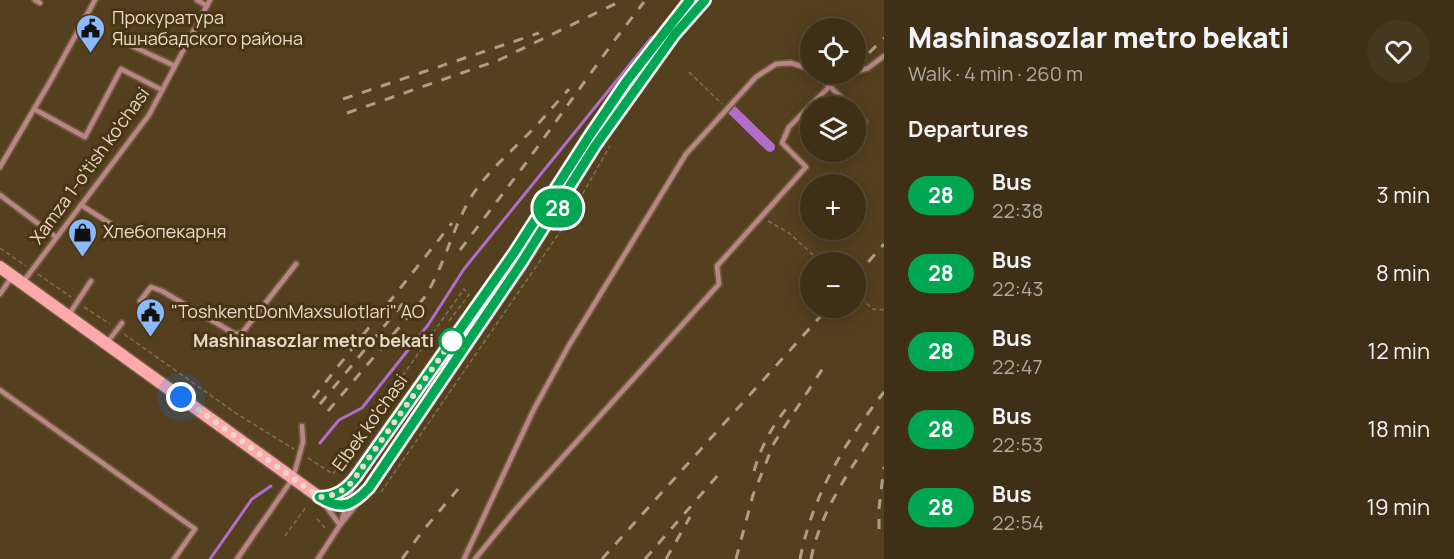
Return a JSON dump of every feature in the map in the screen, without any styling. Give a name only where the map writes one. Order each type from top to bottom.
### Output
[{"type":"main road","name":"Elbek ko'chasi","points":[[319,497],[339,492],[356,477],[514,253],[626,82],[690,0]]},
{"type":"main road","name":"Elbek ko'chasi","points":[[348,505],[361,497],[369,488],[522,262],[595,146],[675,34],[705,0]]},
{"type":"main road","points":[[0,267],[319,497],[336,505],[348,505]]},
{"type":"lane","points":[[0,167],[95,0]]},
{"type":"lane","points":[[197,0],[207,6]]},
{"type":"lane","name":"Xamza 1-o'tish ko'chasi","points":[[0,294],[56,237],[149,115],[210,0]]},
{"type":"lane","points":[[132,46],[175,66]]},
{"type":"lane","points":[[866,69],[884,56]]},
{"type":"lane","points":[[464,559],[533,411],[568,347],[686,154],[756,77],[776,64],[792,63],[800,66]]},
{"type":"lane","points":[[34,109],[85,136],[121,69],[162,90]]},
{"type":"lane","points":[[475,559],[515,510],[719,284],[717,266],[806,167],[782,143],[789,127],[833,84]]},
{"type":"lane","points":[[830,86],[840,96]]},
{"type":"lane","points":[[0,195],[56,237]]},
{"type":"lane","points":[[81,205],[124,233]]},
{"type":"lane","points":[[140,301],[151,287],[162,291],[235,334],[242,333],[296,264]]},
{"type":"lane","points":[[68,316],[91,281]]},
{"type":"lane","points":[[106,344],[122,323]]},
{"type":"lane","points":[[0,390],[195,529],[174,559]]},
{"type":"lane","points":[[237,559],[293,478],[303,442],[302,426]]},
{"type":"lane","points":[[340,525],[356,477]]},
{"type":"lane","points":[[318,559],[340,525],[369,488]]},
{"type":"lane","points":[[319,497],[340,525]]},
{"type":"path","points":[[689,72],[726,109]]},
{"type":"path","points":[[760,217],[789,233],[810,252]]},
{"type":"path","points":[[330,479],[464,289],[468,295],[449,321]]},
{"type":"path","points":[[866,303],[873,309],[884,310]]},
{"type":"path","points":[[237,414],[333,474]]},
{"type":"path","points":[[339,466],[344,469]]},
{"type":"path","points":[[285,536],[306,507]]},
{"type":"path","points":[[317,519],[326,529]]},
{"type":"waterway","points":[[320,443],[339,420],[362,408],[428,325],[464,269],[652,37]]},
{"type":"waterway","points":[[732,110],[770,147]]},
{"type":"waterway","points":[[210,559],[252,499],[271,486]]},
{"type":"railway","points":[[347,113],[499,60],[623,0]]},
{"type":"railway","points":[[460,250],[644,2]]},
{"type":"railway","points":[[343,99],[539,33]]},
{"type":"railway","points":[[869,53],[884,38]]},
{"type":"railway","points":[[328,411],[424,298],[438,273],[459,220],[473,194],[569,89]]},
{"type":"railway","points":[[313,398],[452,223]]},
{"type":"railway","points":[[866,264],[884,244]]},
{"type":"railway","points":[[320,404],[405,301]]},
{"type":"railway","points":[[602,559],[819,318]]},
{"type":"railway","points":[[736,559],[753,495],[774,443],[825,365]]},
{"type":"railway","points":[[800,559],[813,513],[832,471],[856,431],[884,392]]},
{"type":"railway","points":[[754,471],[769,435],[791,403]]},
{"type":"railway","points":[[811,559],[831,503],[884,418]]},
{"type":"railway","points":[[879,529],[884,467]]},
{"type":"railway","points":[[645,559],[718,475]]},
{"type":"railway","points":[[402,559],[458,489]]},
{"type":"railway","points":[[666,559],[690,517]]},
{"type":"bus line","name":"28","points":[[690,0],[626,82],[514,253],[356,477],[348,486],[334,495],[319,497],[336,505],[348,505],[361,497],[369,488],[522,262],[595,146],[675,34],[705,0]]},
{"type":"place","name":"Прокуратура Яшнабадского района","points":[[91,54]]},
{"type":"place","name":"Хлебопекарня","points":[[82,258]]},
{"type":"place","name":"\"ToshkentDonMaxsulotlari\" AO","points":[[150,338]]},
{"type":"place","name":"Mashinasozlar metro bekati","points":[[452,341]]},
{"type":"route","points":[[181,397],[319,497],[334,495],[352,482],[452,341]]}]
